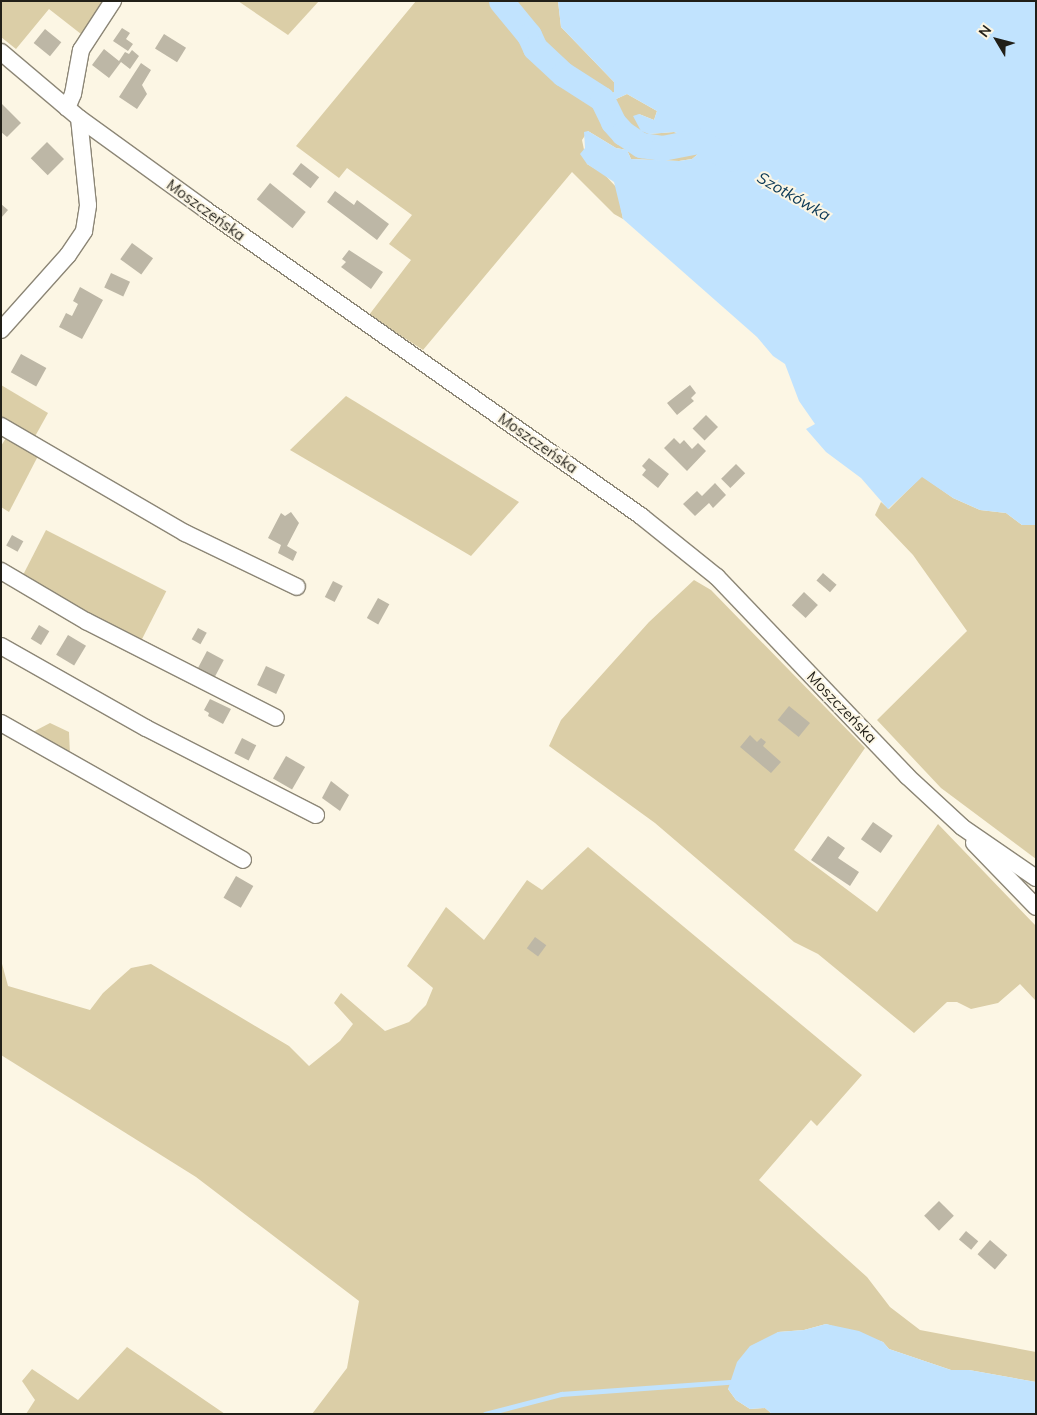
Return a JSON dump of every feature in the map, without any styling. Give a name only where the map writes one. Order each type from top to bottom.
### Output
[{"type":"street","points":[[66,108],[73,94],[81,50],[113,1]]},
{"type":"street","name":"Moszczeńska","points":[[1,52],[66,108],[641,516],[717,577],[908,776],[962,827],[1036,878]]},
{"type":"street","points":[[1,330],[68,255],[84,231],[88,205],[80,118]]},
{"type":"street","points":[[1,426],[185,533],[297,587]]},
{"type":"street","points":[[1,571],[86,621],[276,718]]},
{"type":"street","points":[[1,646],[146,728],[316,816]]},
{"type":"street","points":[[1,723],[243,860]]},
{"type":"street","points":[[962,827],[978,850],[1036,907]]},
{"type":"shaded area","points":[[1,1],[104,1],[81,34],[49,9],[16,49],[1,37]]},
{"type":"shaded area","points":[[238,1],[319,1],[288,35]]},
{"type":"shaded area","points":[[416,1],[558,1],[561,27],[614,82],[614,92],[610,96],[614,100],[627,94],[657,111],[654,120],[639,114],[649,134],[674,132],[699,141],[703,150],[692,159],[679,161],[631,159],[627,150],[616,148],[588,131],[582,140],[587,164],[604,174],[617,188],[623,219],[614,214],[572,172],[423,350],[369,315],[411,260],[389,244],[412,215],[347,168],[339,178],[296,146]]},
{"type":"shaded area","points":[[1,385],[48,413],[33,440],[1,421]]},
{"type":"shaded area","points":[[346,396],[519,502],[471,556],[290,450]]},
{"type":"shaded area","points":[[6,438],[38,456],[9,512],[1,507],[1,446]]},
{"type":"shaded area","points":[[922,476],[953,498],[980,510],[1006,513],[1022,525],[1036,525],[1036,859],[941,788],[877,720],[967,631],[913,555],[875,515],[881,502],[889,509]]},
{"type":"shaded area","points":[[46,530],[166,591],[142,639],[21,578]]},
{"type":"shaded area","points":[[694,580],[711,590],[865,748],[794,850],[877,912],[938,824],[1036,926],[1036,1001],[1020,984],[998,1003],[971,1009],[957,1002],[947,1002],[914,1033],[818,954],[794,942],[655,823],[549,746],[561,720],[649,622]]},
{"type":"shaded area","points":[[50,723],[69,732],[70,755],[31,733]]},
{"type":"shaded area","points":[[588,847],[862,1075],[817,1126],[811,1120],[759,1180],[867,1277],[890,1307],[920,1330],[1036,1352],[1036,1382],[969,1370],[951,1370],[889,1349],[883,1342],[826,1324],[804,1330],[778,1332],[728,1389],[736,1400],[750,1409],[765,1408],[772,1414],[312,1414],[347,1368],[359,1301],[196,1177],[1,1055],[1,960],[8,986],[90,1010],[103,993],[131,968],[151,964],[289,1046],[309,1066],[340,1041],[353,1024],[334,1003],[341,993],[385,1031],[409,1022],[426,1005],[433,988],[407,966],[446,907],[484,940],[527,880],[542,890]]},
{"type":"shaded area","points":[[127,1347],[225,1414],[26,1414],[35,1400],[22,1381],[32,1369],[78,1400]]},
{"type":"water","points":[[558,1],[1036,1],[1036,525],[1022,525],[1006,513],[980,510],[953,498],[922,477],[888,509],[861,478],[826,452],[806,429],[815,424],[799,401],[785,364],[773,356],[757,337],[623,219],[614,182],[587,164],[580,154],[585,148],[584,132],[588,131],[616,148],[627,150],[631,159],[679,161],[692,159],[703,150],[699,141],[674,132],[649,134],[641,131],[633,116],[639,114],[654,120],[657,111],[627,94],[614,100],[609,96],[614,92],[614,82],[561,27]]},
{"type":"water","points":[[826,1324],[859,1331],[883,1342],[889,1349],[951,1370],[969,1370],[1036,1382],[1036,1414],[772,1414],[765,1408],[750,1409],[736,1400],[728,1389],[737,1362],[750,1346],[778,1332],[804,1330]]},
{"type":"building","points":[[122,28],[130,33],[126,39],[133,44],[128,51],[113,41]]},
{"type":"building","points":[[45,29],[61,42],[50,56],[34,43]]},
{"type":"building","points":[[164,34],[186,48],[177,62],[155,48]]},
{"type":"building","points":[[104,49],[119,61],[125,52],[129,54],[132,50],[139,56],[130,69],[121,62],[109,78],[92,65]]},
{"type":"building","points":[[141,63],[151,70],[142,85],[147,94],[137,109],[119,97]]},
{"type":"building","points":[[2,104],[21,123],[7,137],[1,132]]},
{"type":"building","points":[[47,142],[64,159],[48,175],[31,158]]},
{"type":"building","points":[[301,163],[319,177],[311,188],[292,174]]},
{"type":"building","points":[[270,183],[306,212],[293,228],[257,199]]},
{"type":"building","points":[[335,191],[354,205],[357,200],[389,224],[377,240],[327,202]]},
{"type":"building","points":[[1,204],[8,210],[1,218]]},
{"type":"building","points":[[132,243],[153,258],[141,274],[120,259]]},
{"type":"building","points":[[349,250],[383,272],[371,289],[341,267],[346,262],[342,259]]},
{"type":"building","points":[[111,273],[130,282],[123,296],[104,288]]},
{"type":"building","points":[[80,287],[103,300],[82,339],[59,327],[66,313],[72,316],[78,304],[73,301]]},
{"type":"building","points":[[21,354],[46,368],[36,386],[11,372]]},
{"type":"building","points":[[690,385],[696,393],[691,398],[694,401],[677,415],[667,403]]},
{"type":"building","points":[[706,415],[718,427],[705,440],[693,428]]},
{"type":"building","points":[[674,438],[680,444],[684,440],[692,449],[698,443],[706,451],[687,471],[664,448]]},
{"type":"building","points":[[649,458],[669,474],[658,488],[642,475],[646,470],[642,466]]},
{"type":"building","points":[[736,464],[745,473],[730,488],[721,479]]},
{"type":"building","points":[[715,483],[726,495],[713,508],[709,503],[695,516],[683,504],[697,491],[702,496]]},
{"type":"building","points":[[291,512],[299,523],[287,546],[297,552],[293,561],[278,553],[281,545],[268,538],[281,513],[285,516]]},
{"type":"building","points":[[12,535],[23,541],[18,552],[6,545]]},
{"type":"building","points":[[823,573],[837,585],[830,592],[816,581]]},
{"type":"building","points":[[333,581],[343,586],[335,602],[325,597]]},
{"type":"building","points":[[804,592],[818,605],[806,618],[792,605]]},
{"type":"building","points":[[378,598],[389,604],[378,624],[367,618]]},
{"type":"building","points":[[39,625],[49,631],[41,645],[31,639]]},
{"type":"building","points":[[198,628],[207,633],[200,644],[192,639]]},
{"type":"building","points":[[68,635],[86,646],[74,666],[56,655]]},
{"type":"building","points":[[207,651],[224,660],[214,678],[197,670]]},
{"type":"building","points":[[266,666],[285,675],[276,694],[257,685]]},
{"type":"building","points":[[210,699],[231,709],[223,724],[208,716],[209,713],[204,710]]},
{"type":"building","points":[[789,706],[810,723],[799,737],[778,720]]},
{"type":"building","points":[[750,735],[757,742],[761,738],[766,742],[763,746],[781,762],[771,773],[740,747]]},
{"type":"building","points":[[242,738],[256,745],[249,760],[234,753]]},
{"type":"building","points":[[286,756],[305,767],[292,790],[273,779]]},
{"type":"building","points":[[331,781],[349,795],[340,811],[322,798]]},
{"type":"building","points":[[873,822],[893,836],[881,853],[861,839]]},
{"type":"building","points":[[828,836],[845,848],[838,858],[859,872],[850,886],[811,860]]},
{"type":"building","points":[[236,876],[253,886],[241,908],[224,898]]},
{"type":"building","points":[[535,937],[546,945],[538,957],[527,948]]},
{"type":"building","points":[[939,1201],[954,1216],[939,1231],[924,1216]]},
{"type":"building","points":[[966,1231],[978,1241],[971,1250],[959,1239]]},
{"type":"building","points":[[990,1240],[1007,1255],[995,1269],[978,1254]]},
{"type":"waterway","name":"Szotkówka","points":[[501,1],[529,35],[535,48],[563,74],[602,99],[613,122],[623,133],[641,145],[662,148],[699,141],[730,159]]},
{"type":"waterway","points":[[485,1414],[561,1394],[730,1382]]}]
